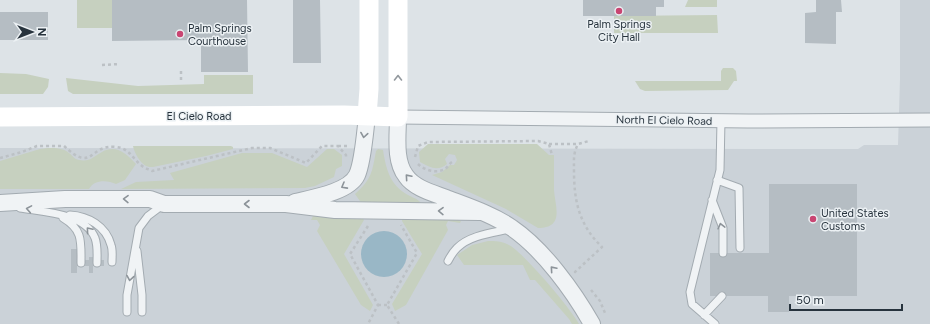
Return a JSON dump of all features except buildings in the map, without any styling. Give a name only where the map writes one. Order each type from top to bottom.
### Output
[{"type":"main road","points":[[367,116],[369,89],[368,0]]},
{"type":"main road","points":[[398,0],[398,117]]},
{"type":"main road","name":"El Cielo Road","points":[[0,117],[344,115],[398,117]]},
{"type":"street","points":[[286,204],[326,194],[346,186],[356,176],[360,166],[367,116]]},
{"type":"street","points":[[398,117],[398,152],[401,166],[406,177],[427,191],[480,212],[512,228],[534,247],[578,299],[594,321]]},
{"type":"street","name":"North El Cielo Road","points":[[398,117],[930,120]]},
{"type":"street","points":[[0,203],[73,199],[150,199],[164,204],[286,204],[335,210],[480,212]]},
{"type":"lane","points":[[715,324],[692,304],[690,292],[720,170],[721,120]]},
{"type":"lane","points":[[717,180],[739,188],[740,248]]},
{"type":"lane","points":[[712,200],[723,228],[723,253]]},
{"type":"lane","points":[[0,203],[58,214],[79,216],[91,220],[107,234],[112,247],[112,262]]},
{"type":"lane","points":[[127,312],[127,295],[139,228],[148,216],[164,204]]},
{"type":"lane","points":[[58,214],[73,225],[80,236],[81,263]]},
{"type":"lane","points":[[58,214],[77,220],[88,227],[97,247],[97,263]]},
{"type":"lane","points":[[448,261],[456,249],[466,241],[478,236],[512,228]]},
{"type":"lane","points":[[136,243],[142,295],[142,312]]},
{"type":"lane","points":[[704,315],[722,296]]},
{"type":"path","points":[[102,65],[120,64]]},
{"type":"path","points":[[181,71],[181,81]]},
{"type":"path","points":[[449,164],[444,169],[432,172],[422,168],[417,163],[415,158],[418,146],[428,142],[538,141],[550,144],[578,144],[589,141]]},
{"type":"path","points":[[550,144],[552,156]]},
{"type":"path","points":[[578,144],[574,152],[574,192],[578,212],[593,238],[602,247],[585,262]]},
{"type":"path","points":[[0,158],[38,146],[64,146],[74,155],[81,158],[87,158],[102,147],[116,147],[128,151],[140,165],[152,171],[252,148],[270,148],[306,163],[322,146],[338,146],[346,155],[346,161]]},
{"type":"path","points":[[361,210],[369,224],[350,254],[378,305]]},
{"type":"path","points":[[387,305],[417,254],[400,224]]},
{"type":"path","points":[[378,305],[387,305]]},
{"type":"path","points":[[368,324],[378,305]]},
{"type":"path","points":[[387,305],[399,324]]},
{"type":"shaded area","points":[[900,0],[930,0],[930,324],[0,324],[0,148],[858,149],[864,145],[898,145]]},
{"type":"green space","points":[[77,0],[112,0],[112,28],[77,28]]},
{"type":"green space","points":[[688,0],[717,0],[717,7],[685,7]]},
{"type":"green space","points":[[717,15],[718,33],[614,33],[614,16]]},
{"type":"green space","points":[[723,68],[733,68],[736,71],[737,81],[734,81],[728,90],[645,91],[640,89],[635,81],[721,81],[721,71]]},
{"type":"green space","points":[[0,73],[26,74],[49,79],[48,87],[43,94],[0,94]]},
{"type":"green space","points":[[204,75],[253,75],[253,94],[73,94],[68,91],[66,78],[138,86],[204,84]]},
{"type":"green space","points":[[428,144],[537,144],[549,155],[554,155],[555,220],[552,224],[546,227],[538,228],[506,209],[432,175],[442,172],[450,165],[454,165],[457,160],[455,155],[449,154],[445,159],[447,164],[440,168],[430,167],[420,162],[419,152]]},
{"type":"green space","points":[[133,146],[231,146],[233,149],[151,167],[146,166],[142,162],[136,154]]},
{"type":"green space","points":[[48,148],[62,149],[79,160],[91,159],[102,152],[112,149],[121,151],[136,164],[125,180],[116,184],[101,181],[94,183],[89,189],[0,189],[0,161]]},
{"type":"green space","points":[[327,149],[334,149],[342,155],[342,166],[336,169],[334,177],[315,186],[305,188],[121,189],[136,182],[174,180],[170,173],[242,153],[272,153],[307,167]]},
{"type":"green space","points":[[378,149],[383,150],[387,170],[393,181],[402,191],[419,201],[420,202],[418,204],[362,204],[355,194],[361,189],[368,179],[372,170],[376,151]]},
{"type":"green space","points":[[313,216],[361,216],[364,220],[344,254],[373,305],[370,311],[361,305],[317,231],[320,225],[317,220],[311,220]]},
{"type":"green space","points":[[402,216],[451,218],[461,221],[460,223],[448,221],[446,225],[448,230],[406,305],[395,311],[392,304],[422,254],[402,221]]},
{"type":"green space","points":[[488,241],[496,241],[509,245],[525,258],[547,282],[579,324],[572,324],[535,280],[530,280],[523,265],[464,265],[457,255],[472,245]]},
{"type":"water","points":[[380,231],[388,231],[397,235],[403,241],[407,254],[403,267],[397,273],[388,277],[380,277],[371,273],[365,267],[361,258],[361,250],[365,241],[371,235]]},
{"type":"place","name":"Palm Springs City Hall","points":[[619,11]]},
{"type":"place","name":"Palm Springs Courthouse","points":[[180,34]]},
{"type":"place","name":"United States Customs","points":[[813,219]]}]
